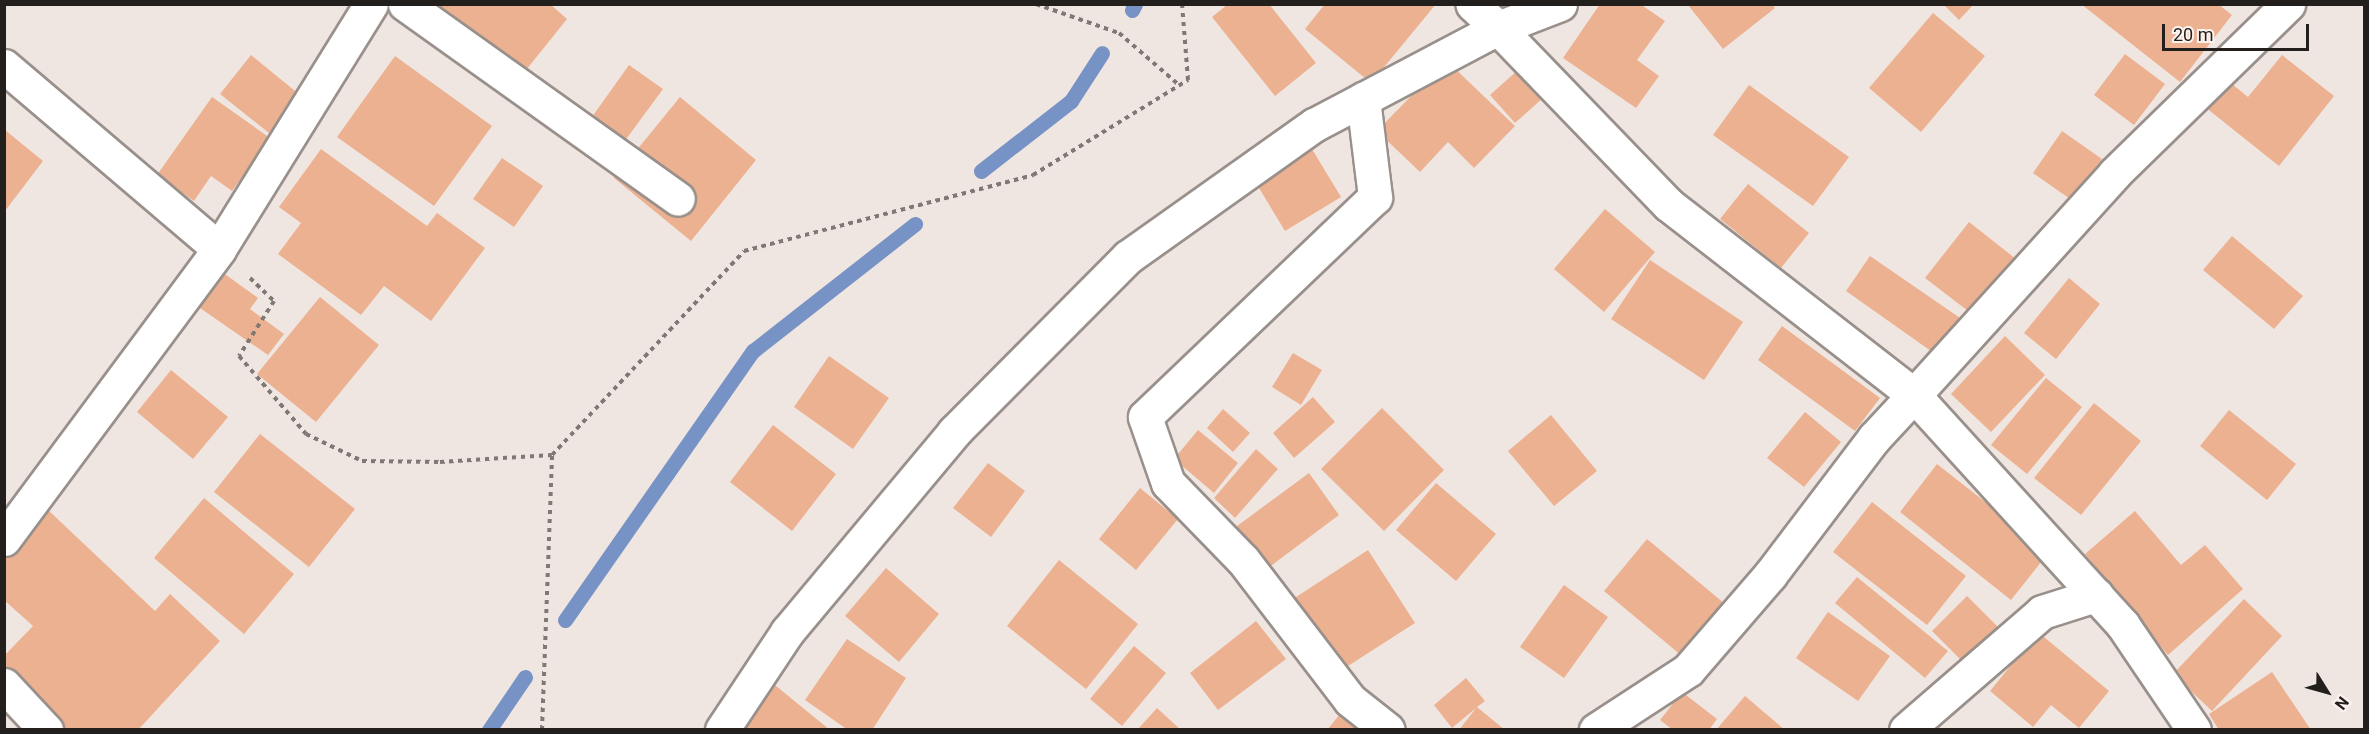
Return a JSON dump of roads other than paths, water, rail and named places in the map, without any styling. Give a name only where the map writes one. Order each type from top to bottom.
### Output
[{"type":"street","points":[[4,539],[219,249],[371,4]]},
{"type":"street","points":[[405,4],[678,199]]},
{"type":"street","points":[[1472,4],[1498,27],[1669,205],[1914,395],[2122,625],[2194,729]]},
{"type":"street","points":[[722,729],[787,632],[954,432],[1128,257],[1314,125],[1498,27],[1560,4]]},
{"type":"street","points":[[1596,729],[1688,670],[1770,575],[1874,438],[2115,173],[2288,4]]},
{"type":"street","points":[[4,66],[219,249]]},
{"type":"street","points":[[1363,99],[1375,197],[1145,417],[1168,483],[1243,560],[1350,700],[1388,729]]},
{"type":"street","points":[[1906,729],[2042,612],[2096,595]]},
{"type":"street","points":[[4,685],[46,729]]},
{"type":"waterway","points":[[1132,10],[1135,4]]},
{"type":"waterway","points":[[981,171],[1071,101],[1102,53]]},
{"type":"waterway","points":[[565,620],[753,351],[915,224]]},
{"type":"waterway","points":[[489,730],[525,677]]}]
